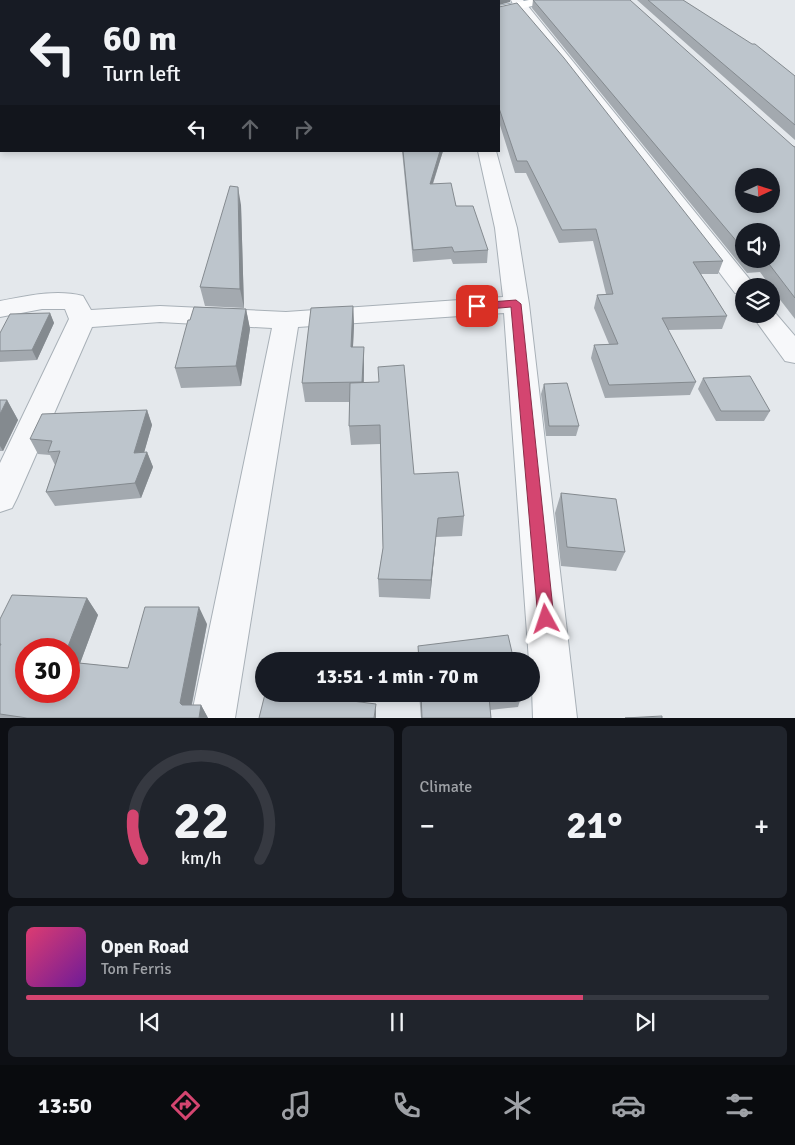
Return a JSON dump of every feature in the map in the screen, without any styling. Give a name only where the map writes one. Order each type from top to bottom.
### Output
[{"type":"main road","points":[[500,10],[518,3],[545,0]]},
{"type":"street","points":[[518,3],[569,64],[736,278]]},
{"type":"street","points":[[487,152],[506,228],[516,304],[555,718]]},
{"type":"street","points":[[0,309],[42,301],[74,301],[82,319],[0,498]]},
{"type":"street","points":[[82,319],[160,314],[286,320],[516,304]]},
{"type":"street","points":[[213,718],[286,320]]},
{"type":"street","points":[[771,323],[795,354]]},
{"type":"building","points":[[533,0],[630,0],[795,147],[795,298],[772,268],[780,268],[780,223],[735,223],[735,239]]},
{"type":"building","points":[[648,0],[683,0],[752,44],[755,44],[795,76],[795,125]]},
{"type":"building","points":[[517,3],[564,58],[723,261],[693,262],[727,316],[662,318],[696,382],[609,385],[594,345],[618,344],[597,295],[613,294],[596,229],[562,230],[527,161],[517,161],[500,111],[500,7]]},
{"type":"building","points":[[403,152],[440,152],[430,184],[451,183],[456,206],[473,206],[488,250],[454,252],[452,247],[413,250]]},
{"type":"building","points":[[230,186],[238,187],[240,289],[200,287]]},
{"type":"building","points":[[353,306],[351,347],[364,347],[362,382],[302,383],[311,308]]},
{"type":"building","points":[[194,307],[246,309],[236,366],[175,368],[188,320],[190,320]]},
{"type":"building","points":[[50,313],[32,350],[0,351],[0,333],[10,314]]},
{"type":"building","points":[[404,365],[414,474],[458,472],[464,516],[438,518],[431,580],[378,579],[383,548],[380,425],[349,426],[350,383],[379,382],[378,367]]},
{"type":"building","points":[[750,376],[770,411],[721,411],[703,378]]},
{"type":"building","points":[[567,383],[579,426],[549,426],[544,384]]},
{"type":"building","points":[[0,400],[7,400],[0,414]]},
{"type":"building","points":[[147,410],[134,453],[147,452],[135,483],[46,492],[60,451],[48,452],[52,441],[30,439],[42,414]]},
{"type":"building","points":[[561,493],[616,499],[625,552],[567,547]]},
{"type":"building","points":[[12,595],[87,598],[71,638],[15,638],[15,703],[80,703],[80,663],[128,668],[145,607],[199,607],[180,703],[182,705],[201,705],[199,718],[27,718],[0,714],[0,619]]},
{"type":"building","points":[[508,635],[512,652],[418,652],[418,646]]},
{"type":"building","points":[[263,702],[360,702],[376,704],[374,718],[259,718]]},
{"type":"building","points":[[421,702],[489,702],[491,718],[422,718]]},
{"type":"building","points":[[662,716],[662,718],[625,718]]},
{"type":"route","points":[[477,306],[516,304],[546,619]]}]
